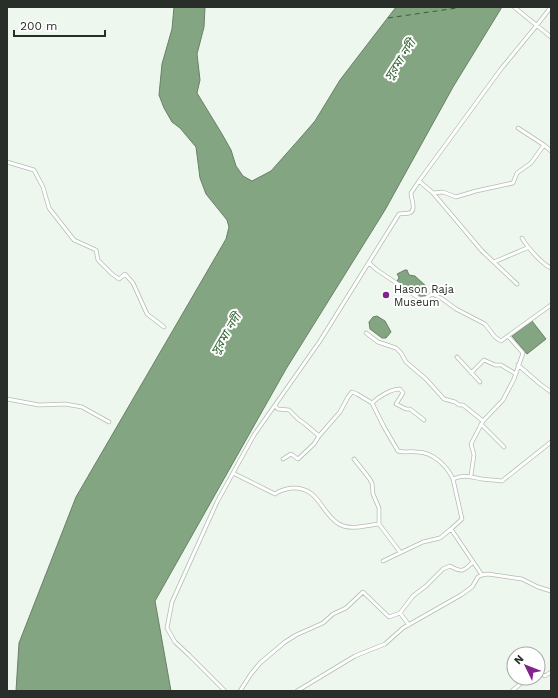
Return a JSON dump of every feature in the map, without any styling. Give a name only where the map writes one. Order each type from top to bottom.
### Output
[{"type":"street","points":[[514,7],[551,37]]},
{"type":"street","points":[[225,691],[190,655],[175,642],[167,628],[175,594],[217,502],[254,435],[320,341],[399,214],[410,213],[412,211],[411,193],[419,181],[501,69],[551,7]]},
{"type":"street","points":[[518,128],[551,151]]},
{"type":"street","points":[[433,193],[443,192],[456,197],[476,190],[513,182],[517,173],[531,163],[544,145]]},
{"type":"street","points":[[7,162],[34,170],[43,187],[49,208],[74,240],[96,250],[98,260],[119,279],[125,274],[133,284],[147,314],[164,327]]},
{"type":"street","points":[[419,181],[433,193],[482,251],[517,284]]},
{"type":"street","points":[[522,238],[527,248],[546,266],[551,268]]},
{"type":"street","points":[[494,262],[527,248]]},
{"type":"street","points":[[369,263],[420,299],[426,298],[432,294],[441,298],[456,309],[485,324],[495,337],[501,341],[551,305]]},
{"type":"street","points":[[366,333],[378,342],[396,348],[406,362],[426,379],[444,399],[455,402],[459,405],[463,404],[482,422],[504,447]]},
{"type":"street","points":[[471,476],[474,455],[471,444],[482,422],[503,400],[516,374],[523,353],[508,336]]},
{"type":"street","points":[[457,357],[480,382]]},
{"type":"street","points":[[472,373],[484,360],[495,365],[501,365],[516,374]]},
{"type":"street","points":[[518,365],[551,392]]},
{"type":"street","points":[[372,403],[377,398],[394,389],[400,389],[403,393],[396,404],[406,410],[410,409],[424,420]]},
{"type":"street","points":[[283,459],[292,454],[298,459],[314,444],[340,412],[352,392],[372,403],[398,451],[427,454],[439,460],[454,479],[462,517],[440,538],[423,542],[383,561]]},
{"type":"street","points":[[7,399],[39,404],[65,404],[82,407],[109,422]]},
{"type":"street","points":[[275,406],[289,410],[320,436]]},
{"type":"street","points":[[454,479],[465,475],[502,481],[551,442]]},
{"type":"street","points":[[354,459],[372,483],[373,494],[378,508],[379,524],[400,552]]},
{"type":"street","points":[[233,473],[275,494],[285,489],[295,488],[309,491],[316,497],[330,517],[339,525],[356,527],[379,524]]},
{"type":"street","points":[[451,529],[482,575]]},
{"type":"street","points":[[240,691],[260,663],[285,642],[296,635],[323,623],[333,614],[346,608],[363,592],[389,617],[400,614],[413,596],[426,586],[443,569],[450,566],[458,571],[466,570],[473,562]]},
{"type":"street","points":[[297,691],[355,656],[385,644],[409,625],[472,588],[478,577],[482,575],[488,574],[522,579],[538,587],[551,591]]},
{"type":"street","points":[[400,614],[409,625]]},
{"type":"water","name":"সুরমা নদী","points":[[174,7],[205,7],[204,27],[197,54],[200,80],[197,93],[231,150],[236,166],[243,176],[252,181],[271,171],[315,121],[340,80],[396,7],[502,7],[453,87],[385,210],[286,369],[155,601],[171,691],[16,691],[19,643],[76,497],[226,239],[229,227],[227,220],[206,194],[200,178],[196,147],[180,128],[172,122],[159,95],[162,64],[172,29]]},
{"type":"water","points":[[407,270],[409,275],[415,276],[427,287],[426,295],[420,298],[397,282],[399,277],[397,274]]},
{"type":"water","points":[[377,316],[385,321],[391,332],[386,338],[382,338],[370,329],[369,322],[373,317]]},
{"type":"water","points":[[532,321],[546,339],[527,354],[512,336]]},
{"type":"ferry route","points":[[388,18],[464,7]]},
{"type":"place","name":"Hason Raja Museum","points":[[386,295]]}]
